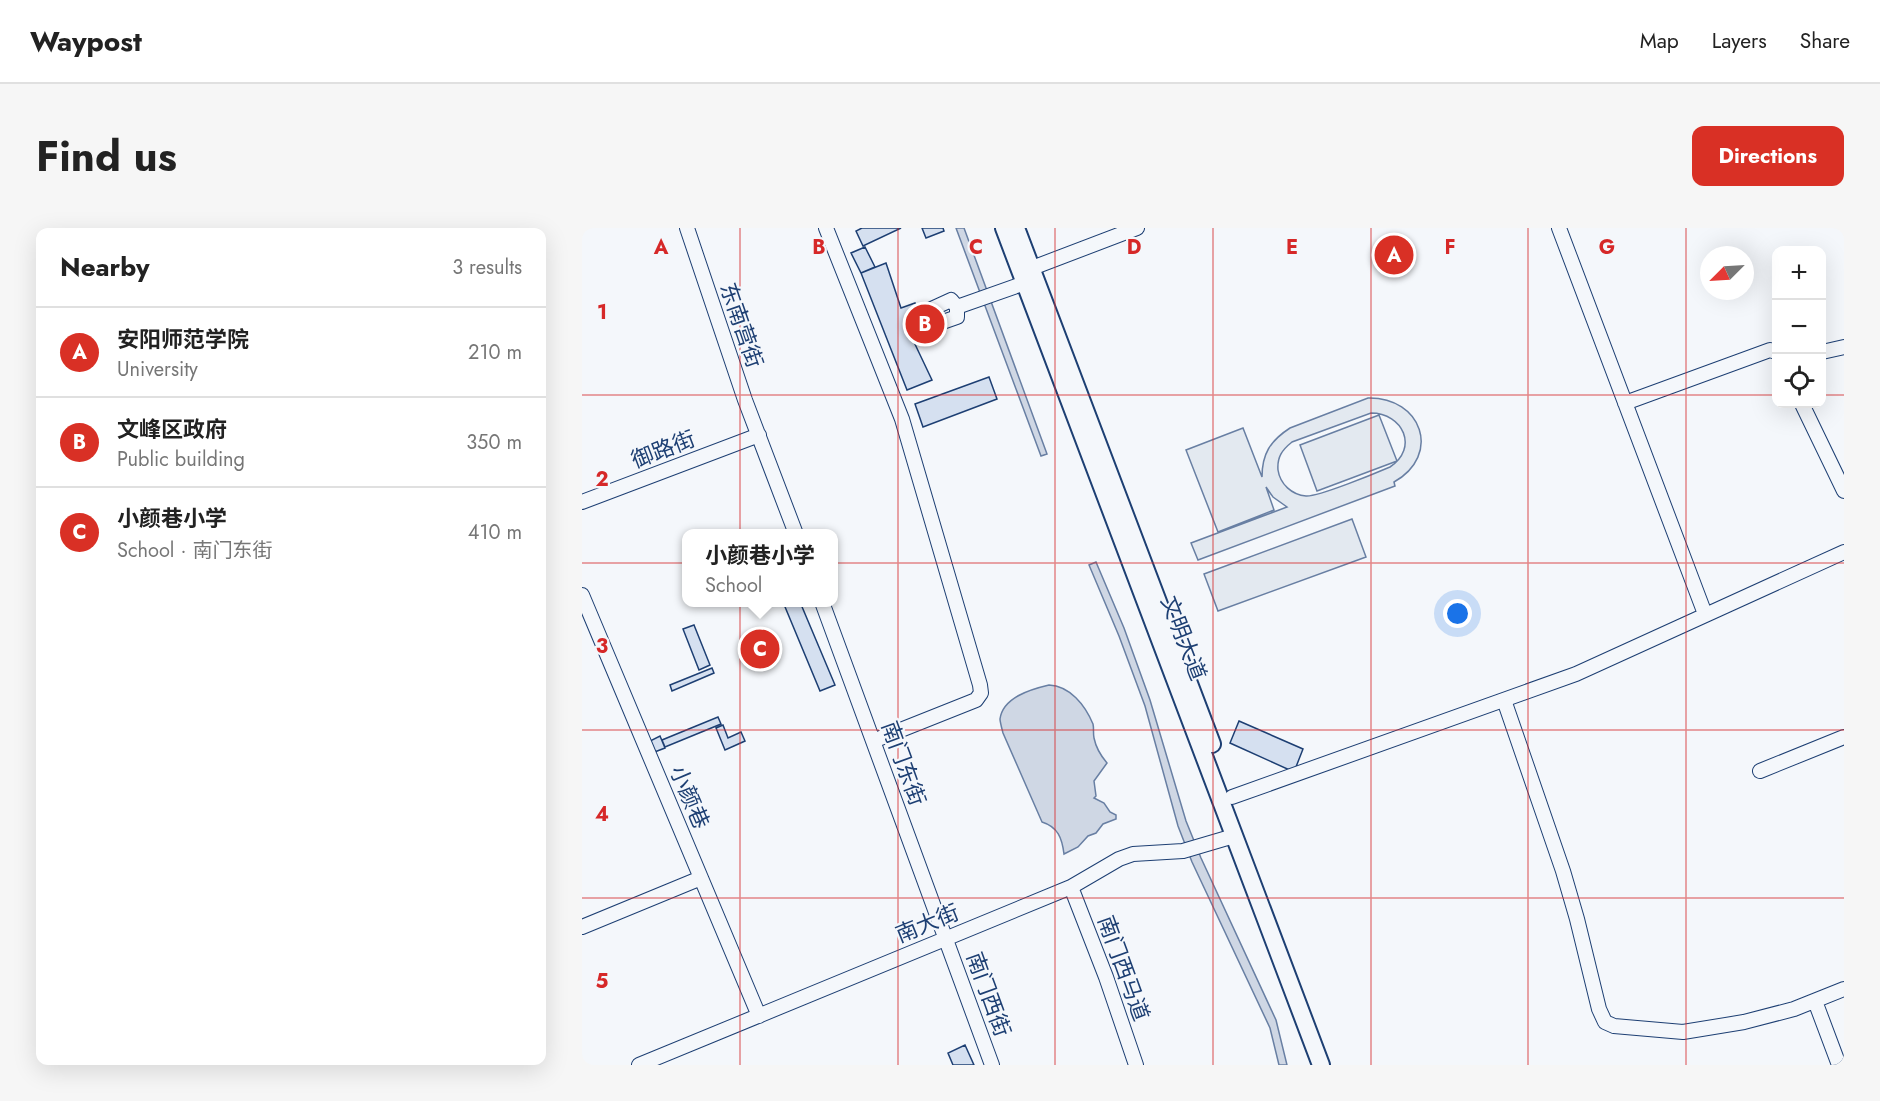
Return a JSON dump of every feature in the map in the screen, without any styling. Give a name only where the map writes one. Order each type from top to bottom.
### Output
[{"type":"main road","name":"文明大道","points":[[1004,228],[1028,275],[1232,796],[1333,1065]]},
{"type":"main road","name":"文明大道","points":[[1017,228],[1028,275],[1234,836],[1321,1065]]},
{"type":"street","name":"东南营街","points":[[687,228],[759,435]]},
{"type":"street","points":[[826,228],[902,419],[981,693],[976,700],[873,741]]},
{"type":"street","points":[[957,307],[996,292],[1028,275],[1137,228]]},
{"type":"street","points":[[1559,228],[1705,614]]},
{"type":"street","points":[[1826,351],[1844,347]]},
{"type":"street","points":[[1625,403],[1772,351]]},
{"type":"street","points":[[1804,408],[1844,491]]},
{"type":"street","name":"御路街","points":[[582,502],[759,435]]},
{"type":"street","points":[[759,435],[794,529]]},
{"type":"street","points":[[1232,796],[1576,674],[1844,552]]},
{"type":"street","name":"小颜巷","points":[[582,595],[759,1016]]},
{"type":"street","name":"南门东街","points":[[823,607],[946,938]]},
{"type":"street","points":[[1504,700],[1563,871],[1599,1009],[1605,1022],[1614,1026],[1683,1032],[1744,1022],[1815,1001],[1844,989]]},
{"type":"street","points":[[1760,771],[1844,737]]},
{"type":"street","name":"南大街","points":[[639,1065],[1071,887],[1119,859],[1133,854],[1183,851],[1234,836]]},
{"type":"street","points":[[582,927],[701,878]]},
{"type":"street","name":"南门西马道","points":[[1071,887],[1106,977],[1136,1065]]},
{"type":"street","name":"南门西街","points":[[946,938],[992,1065]]},
{"type":"street","points":[[1815,1001],[1839,1065]]},
{"type":"shaded area","points":[[956,228],[964,228],[1047,454],[1041,456]]},
{"type":"shaded area","points":[[1368,398],[1387,400],[1402,407],[1413,417],[1419,429],[1421,443],[1418,457],[1409,471],[1394,482],[1395,486],[1198,560],[1191,543],[1287,507],[1273,497],[1266,487],[1274,510],[1218,532],[1186,450],[1243,428],[1262,477],[1268,449],[1290,428]],"holes":[[[1371,413],[1382,415],[1399,425],[1405,442],[1404,451],[1390,467],[1322,493],[1306,496],[1292,491],[1284,484],[1279,475],[1278,461],[1283,451],[1292,442]]]},
{"type":"shaded area","points":[[1379,415],[1397,461],[1317,491],[1300,445]]},
{"type":"shaded area","points":[[1352,519],[1366,557],[1218,611],[1204,574]]},
{"type":"shaded area","points":[[1096,562],[1124,628],[1150,700],[1186,821],[1276,1020],[1287,1065],[1279,1065],[1270,1028],[1192,862],[1178,826],[1145,706],[1089,565]]},
{"type":"shaded area","points":[[1049,685],[1057,686],[1070,693],[1090,717],[1096,745],[1107,763],[1094,781],[1096,796],[1094,798],[1104,803],[1110,812],[1116,815],[1116,819],[1103,824],[1096,833],[1088,836],[1078,847],[1064,854],[1058,834],[1052,827],[1042,822],[1003,733],[1000,720],[1002,711],[1019,695]]},
{"type":"building","points":[[862,228],[901,228],[863,246],[856,231]]},
{"type":"building","points":[[922,228],[943,228],[944,231],[926,238]]},
{"type":"building","points":[[865,247],[875,267],[861,273],[851,253]]},
{"type":"building","points":[[886,263],[901,308],[915,303],[928,334],[913,340],[932,380],[907,390],[861,273]]},
{"type":"building","points":[[989,377],[997,399],[923,427],[915,404]]},
{"type":"building","points":[[785,607],[802,607],[835,685],[820,691]]},
{"type":"building","points":[[694,625],[710,665],[699,670],[683,629]]},
{"type":"building","points":[[712,668],[714,673],[672,691],[670,685]]},
{"type":"building","points":[[718,717],[721,724],[665,747],[662,740]]},
{"type":"building","points":[[1239,721],[1303,749],[1294,772],[1230,743]]},
{"type":"building","points":[[723,725],[728,738],[741,732],[745,741],[725,750],[716,728]]},
{"type":"building","points":[[660,736],[665,748],[652,753],[648,742]]},
{"type":"building","points":[[965,1045],[974,1065],[953,1065],[948,1053]]},
{"type":"place","name":"安阳师范学院","points":[[1394,255]]},
{"type":"place","name":"文峰区政府","points":[[925,324]]},
{"type":"place","name":"小颜巷小学","points":[[760,649]]}]
